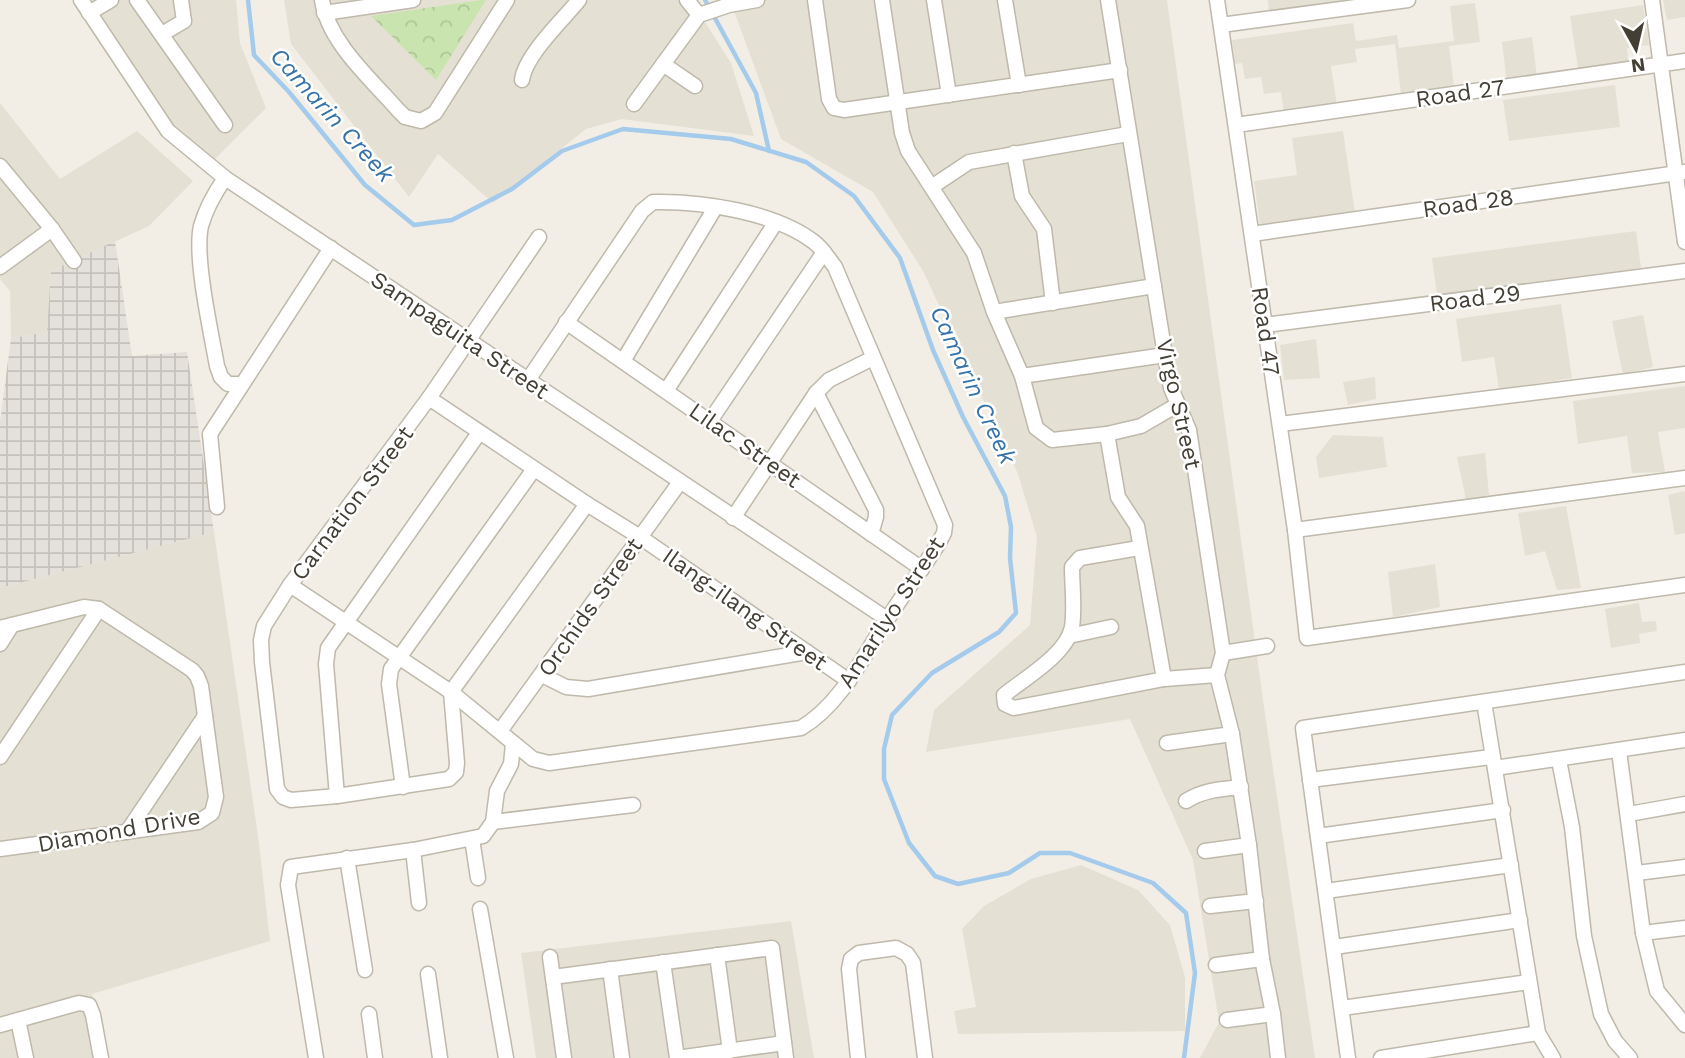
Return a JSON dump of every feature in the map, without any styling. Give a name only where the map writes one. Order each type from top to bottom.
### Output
[{"type":"street","name":"Sampaguita Street","points":[[81,0],[168,131],[225,178],[887,619]]},
{"type":"street","points":[[89,13],[111,0]]},
{"type":"street","points":[[137,0],[225,125]]},
{"type":"street","points":[[162,34],[184,21],[181,0]]},
{"type":"street","points":[[414,0],[323,7],[332,32],[340,43],[398,110],[414,121],[421,121],[435,113],[507,0]]},
{"type":"street","points":[[523,80],[524,70],[537,49],[579,0]]},
{"type":"street","points":[[687,0],[699,15]]},
{"type":"street","points":[[634,104],[699,15],[729,5],[757,0]]},
{"type":"street","points":[[815,0],[829,99],[834,108],[844,110],[897,103],[1120,70]]},
{"type":"street","points":[[882,0],[902,133],[908,151],[974,253],[994,312],[1022,376],[1036,428],[1052,440],[1107,435],[1140,426],[1177,405]]},
{"type":"street","points":[[934,0],[949,95]]},
{"type":"street","points":[[1005,0],[1018,85]]},
{"type":"street","name":"Virgo Street","points":[[1108,0],[1165,355],[1177,405],[1184,414],[1189,430],[1223,653],[1217,675]]},
{"type":"street","name":"Road 47","points":[[1217,0],[1295,530],[1307,638],[1685,585]]},
{"type":"street","points":[[1221,25],[1408,0]]},
{"type":"street","points":[[1652,0],[1680,172],[1685,242]]},
{"type":"street","name":"Road 27","points":[[1236,125],[1685,61]]},
{"type":"street","points":[[663,64],[695,86]]},
{"type":"street","points":[[933,186],[968,162],[1128,134]]},
{"type":"street","points":[[1014,153],[1022,196],[1044,229],[1053,303]]},
{"type":"street","points":[[0,166],[74,261]]},
{"type":"street","name":"Road 28","points":[[1252,234],[1680,172]]},
{"type":"street","points":[[225,178],[207,206],[200,230],[201,264],[217,366],[221,377],[228,384],[241,384]]},
{"type":"street","name":"Amarilyo Street","points":[[290,585],[451,692],[533,759],[564,763],[800,728],[817,719],[849,681],[944,533],[944,517],[835,267],[824,252],[813,242],[776,222],[715,208],[653,202],[642,211],[528,380]]},
{"type":"street","points":[[623,361],[715,208]]},
{"type":"street","points":[[666,391],[776,222]]},
{"type":"street","points":[[0,267],[51,229]]},
{"type":"street","name":"Carnation Street","points":[[337,796],[291,800],[283,797],[277,789],[261,640],[264,626],[290,585],[429,398],[539,237]]},
{"type":"street","points":[[217,507],[210,435],[331,248]]},
{"type":"street","points":[[710,421],[824,252]]},
{"type":"street","name":"Road 29","points":[[1265,325],[1685,271]]},
{"type":"street","points":[[994,312],[1154,286]]},
{"type":"street","name":"Lilac Street","points":[[566,322],[922,569]]},
{"type":"street","points":[[1022,376],[1165,355]]},
{"type":"street","points":[[733,517],[816,393],[829,380],[873,358]]},
{"type":"street","points":[[1280,424],[1685,374]]},
{"type":"street","points":[[816,393],[876,510],[871,534]]},
{"type":"street","name":"Ilang-ilang Street","points":[[429,398],[640,537],[849,681]]},
{"type":"street","points":[[479,433],[328,648],[326,664],[337,796],[449,779],[456,772],[451,692],[587,504]]},
{"type":"street","points":[[1107,435],[1118,497],[1137,526],[1164,679]]},
{"type":"street","points":[[402,787],[389,684],[391,669],[534,469]]},
{"type":"street","points":[[1295,530],[1685,478]]},
{"type":"street","name":"Orchids Street","points":[[500,732],[680,482]]},
{"type":"street","points":[[1139,548],[1074,561],[1072,626],[1069,636],[1063,648],[1004,695],[1005,704],[1014,708],[1164,679],[1217,675],[1232,734],[1241,787],[1262,959],[1278,1058]]},
{"type":"street","points":[[0,645],[6,626],[84,607],[99,609],[0,757]]},
{"type":"street","name":"Diamond Drive","points":[[0,849],[198,822],[212,813],[216,797],[201,686],[192,670],[99,609]]},
{"type":"street","points":[[1069,636],[1111,627]]},
{"type":"street","points":[[1223,653],[1267,646]]},
{"type":"street","points":[[542,675],[566,687],[588,689],[807,652]]},
{"type":"street","points":[[1348,1058],[1303,728],[1685,672]]},
{"type":"street","points":[[1484,702],[1538,1033],[1553,1058]]},
{"type":"street","points":[[127,832],[205,716]]},
{"type":"street","points":[[1167,743],[1232,734]]},
{"type":"street","points":[[1310,780],[1494,763],[1559,760],[1685,740]]},
{"type":"street","points":[[316,1058],[288,885],[291,867],[413,850],[483,836],[493,821],[496,791],[511,764],[513,744]]},
{"type":"street","points":[[1619,751],[1643,933],[1657,991],[1685,1025]]},
{"type":"street","points":[[1559,760],[1572,827],[1584,936],[1601,1014],[1615,1041],[1630,1058]]},
{"type":"street","points":[[1186,801],[1196,794],[1241,787]]},
{"type":"street","points":[[1629,814],[1685,804]]},
{"type":"street","points":[[493,821],[633,805]]},
{"type":"street","points":[[1318,836],[1503,810]]},
{"type":"street","points":[[472,839],[478,878]]},
{"type":"street","points":[[1205,851],[1250,845]]},
{"type":"street","points":[[413,850],[419,903]]},
{"type":"street","points":[[347,858],[365,970]]},
{"type":"street","points":[[1326,891],[1511,865]]},
{"type":"street","points":[[1637,873],[1685,867]]},
{"type":"street","points":[[1210,906],[1256,901]]},
{"type":"street","points":[[480,909],[506,1058]]},
{"type":"street","points":[[1334,947],[1520,920]]},
{"type":"street","points":[[1643,933],[1685,928]]},
{"type":"street","points":[[553,977],[610,970],[663,962],[772,948],[785,1051],[730,1051],[677,1058],[663,962]]},
{"type":"street","points":[[858,1058],[849,969],[851,959],[859,953],[896,948],[907,954],[913,963],[925,1058]]},
{"type":"street","points":[[718,955],[730,1051]]},
{"type":"street","points":[[550,957],[564,1058]]},
{"type":"street","points":[[1216,965],[1262,959]]},
{"type":"street","points":[[610,970],[622,1058]]},
{"type":"street","points":[[428,974],[440,1058]]},
{"type":"street","points":[[1342,1007],[1529,982]]},
{"type":"street","points":[[0,1025],[79,1003],[89,1005],[101,1058]]},
{"type":"street","points":[[369,1014],[375,1058]]},
{"type":"street","points":[[1227,1020],[1273,1014]]},
{"type":"street","points":[[18,1020],[26,1058]]},
{"type":"street","points":[[1381,1058],[1538,1033]]},
{"type":"shaded area","points":[[91,0],[236,0],[240,43],[266,108],[215,159],[168,121]]},
{"type":"shaded area","points":[[284,0],[691,0],[731,63],[754,136],[622,119],[586,129],[493,203],[438,154],[409,197],[291,44]]},
{"type":"shaded area","points":[[730,0],[1167,0],[1315,1058],[1200,1058],[1219,1022],[1193,860],[1130,719],[926,752],[934,710],[1030,625],[1037,537],[1018,474],[923,271],[873,192],[781,139]]},
{"type":"shaded area","points":[[1268,0],[1365,0],[1269,13]]},
{"type":"shaded area","points":[[1663,0],[1685,0],[1685,17],[1667,20]]},
{"type":"shaded area","points":[[1475,3],[1480,42],[1449,46],[1454,87],[1401,94],[1395,44],[1355,49],[1357,62],[1331,66],[1337,105],[1284,113],[1281,92],[1264,94],[1261,77],[1245,79],[1242,63],[1235,64],[1232,40],[1353,23],[1356,41],[1397,35],[1399,48],[1454,41],[1450,6]]},
{"type":"shaded area","points":[[1643,5],[1649,45],[1627,48],[1629,67],[1579,74],[1570,16]]},
{"type":"shaded area","points":[[1532,37],[1537,77],[1507,83],[1502,42]]},
{"type":"shaded area","points":[[1615,85],[1620,127],[1509,141],[1503,100]]},
{"type":"shaded area","points":[[0,103],[60,179],[137,131],[193,181],[149,226],[51,271],[48,332],[11,338],[10,291],[0,279]]},
{"type":"shaded area","points":[[1343,131],[1355,213],[1260,226],[1254,181],[1297,175],[1292,138]]},
{"type":"shaded area","points":[[1636,231],[1641,268],[1437,295],[1432,258]]},
{"type":"shaded area","points":[[115,241],[132,356],[187,352],[214,532],[0,588],[0,422],[11,338],[47,332],[51,271]]},
{"type":"shaded area","points":[[1561,304],[1572,378],[1499,389],[1494,357],[1462,362],[1456,319]]},
{"type":"shaded area","points":[[1643,315],[1653,367],[1623,375],[1612,321]]},
{"type":"shaded area","points":[[1316,339],[1320,378],[1284,380],[1280,345]]},
{"type":"shaded area","points":[[1375,377],[1376,399],[1348,405],[1343,382]]},
{"type":"shaded area","points":[[1685,386],[1685,428],[1658,432],[1665,472],[1632,473],[1627,436],[1578,444],[1573,401]]},
{"type":"shaded area","points":[[1333,435],[1383,437],[1387,467],[1319,478],[1316,457]]},
{"type":"shaded area","points":[[1485,453],[1489,495],[1466,500],[1457,457]]},
{"type":"shaded area","points":[[1685,491],[1685,533],[1675,535],[1668,495]]},
{"type":"shaded area","points":[[1566,506],[1581,588],[1557,590],[1545,551],[1525,556],[1518,513]]},
{"type":"shaded area","points":[[214,532],[259,843],[270,941],[92,994],[106,1058],[0,1058],[0,588]]},
{"type":"shaded area","points":[[1435,564],[1440,607],[1393,617],[1388,572]]},
{"type":"shaded area","points":[[1639,603],[1642,622],[1656,621],[1657,631],[1639,634],[1640,643],[1611,648],[1605,609]]},
{"type":"shaded area","points":[[1081,865],[1138,890],[1170,925],[1185,977],[1185,1031],[958,1034],[954,1011],[976,1007],[962,929],[984,906],[1031,879]]},
{"type":"shaded area","points":[[791,921],[814,1058],[536,1058],[521,953]]},
{"type":"green space","points":[[486,0],[436,80],[371,16]]},
{"type":"waterway","name":"Camarin Creek","points":[[248,0],[254,55],[289,92],[365,185],[414,225],[452,220],[512,189],[562,151],[623,129],[731,139],[806,162],[854,196],[900,258],[933,350],[963,417],[1005,496],[1011,527],[1010,558],[1016,613],[999,632],[932,673],[892,715],[884,749],[884,779],[909,843],[935,876],[958,884],[1009,873],[1040,853],[1070,853],[1153,883],[1186,913],[1195,973],[1184,1058]]},
{"type":"waterway","points":[[705,0],[756,93],[769,151]]}]
